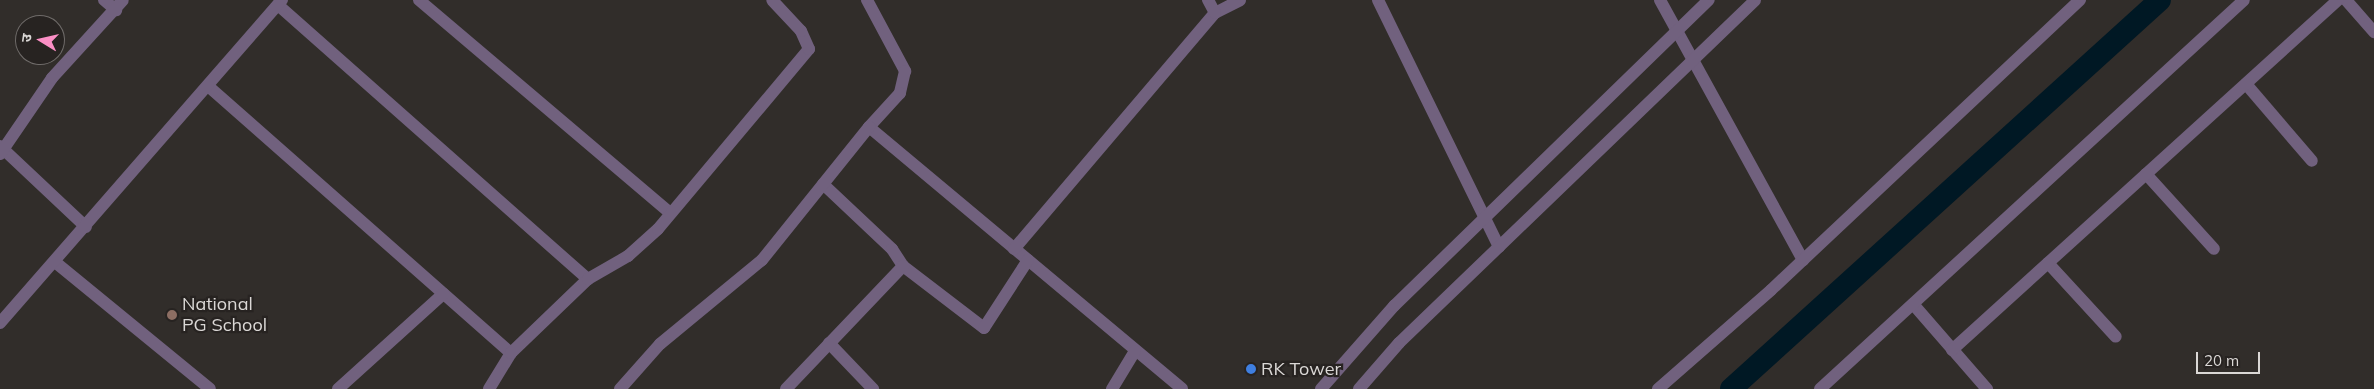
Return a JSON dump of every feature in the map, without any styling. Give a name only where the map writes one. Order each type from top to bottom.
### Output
[{"type":"street","points":[[86,227],[1,150],[52,78],[119,5],[104,0]]},
{"type":"street","points":[[419,0],[669,212]]},
{"type":"street","points":[[489,389],[512,353],[588,279],[628,256],[658,229],[669,212],[808,49],[801,31],[772,0]]},
{"type":"street","points":[[620,389],[660,344],[762,260],[869,127],[900,93],[904,71],[867,0]]},
{"type":"street","points":[[1208,0],[1215,13]]},
{"type":"street","points":[[1014,249],[1215,13],[1240,0]]},
{"type":"street","points":[[1378,0],[1499,247]]},
{"type":"street","points":[[1660,0],[1803,260]]},
{"type":"street","points":[[1321,389],[1394,306],[1709,0]]},
{"type":"street","points":[[1359,389],[1399,343],[1755,0]]},
{"type":"street","points":[[1658,389],[1803,260],[2080,0]]},
{"type":"street","points":[[1820,389],[2244,0]]},
{"type":"street","points":[[1952,350],[2338,0]]},
{"type":"street","points":[[2346,0],[2374,32]]},
{"type":"street","points":[[0,323],[86,227],[280,3],[588,279]]},
{"type":"street","points":[[2246,84],[2312,162]]},
{"type":"street","points":[[208,86],[512,353]]},
{"type":"street","points":[[869,127],[1135,352],[1182,389]]},
{"type":"street","points":[[2146,174],[2214,249]]},
{"type":"street","points":[[823,184],[892,249],[903,266],[984,328],[1028,260]]},
{"type":"street","points":[[55,262],[210,389]]},
{"type":"street","points":[[2048,264],[2116,337]]},
{"type":"street","points":[[786,389],[903,266]]},
{"type":"street","points":[[338,389],[443,294]]},
{"type":"street","points":[[1913,304],[1987,389]]},
{"type":"street","points":[[829,343],[873,389]]},
{"type":"street","points":[[1112,389],[1135,352]]},
{"type":"waterway","points":[[1731,389],[2160,0]]},
{"type":"place","name":"National PG School","points":[[172,315]]},
{"type":"place","name":"RK Tower","points":[[1251,369]]}]
